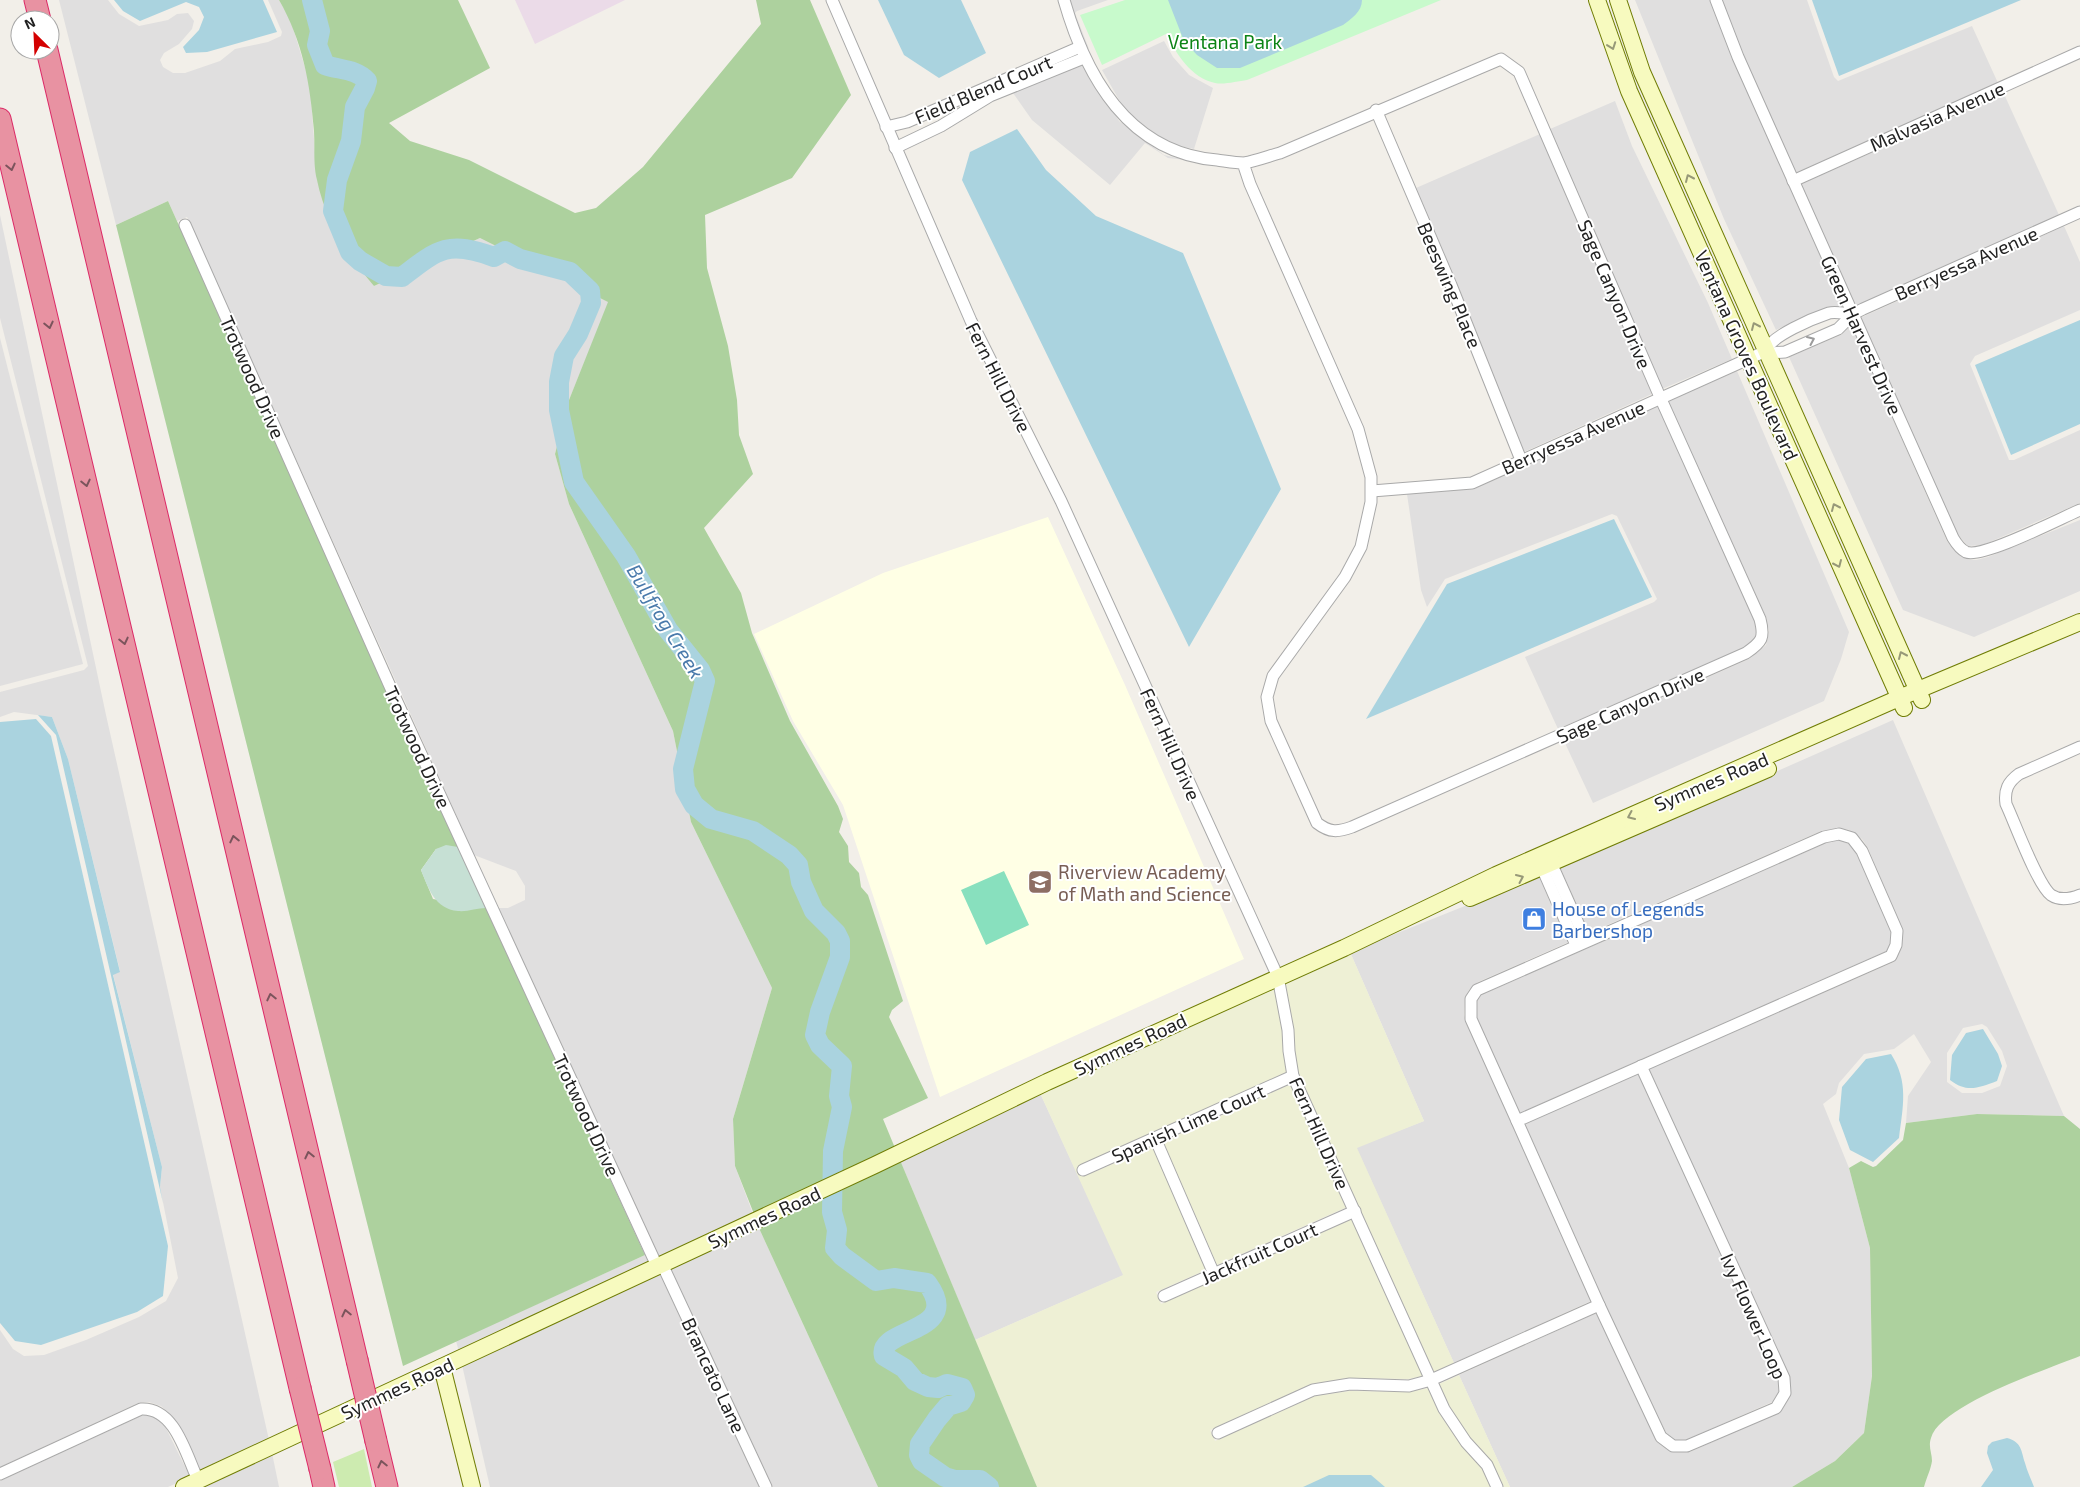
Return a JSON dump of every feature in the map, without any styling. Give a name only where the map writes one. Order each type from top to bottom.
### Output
[{"type":"highway","points":[[49,60],[387,1487]]},
{"type":"highway","points":[[0,119],[322,1478]]},
{"type":"street","name":"Fern Hill Drive","points":[[832,0],[894,148],[971,321],[1061,501],[1278,977],[1288,1030],[1288,1051],[1293,1076],[1444,1409],[1466,1442],[1487,1465],[1498,1487]]},
{"type":"street","name":"Sage Canyon Drive","points":[[1064,0],[1084,58],[1122,116],[1145,135],[1198,159],[1243,163],[1280,152],[1376,110],[1502,59],[1519,72],[1660,397],[1760,619],[1764,632],[1761,640],[1746,653],[1352,827],[1333,832],[1317,823],[1271,720],[1267,697],[1273,676],[1353,563],[1365,532],[1372,491],[1368,462],[1358,429],[1250,184],[1243,163]]},
{"type":"street","name":"Ventana Groves Boulevard","points":[[1597,0],[1629,92],[1902,703]]},
{"type":"street","name":"Ventana Groves Boulevard","points":[[1618,0],[1642,72],[1920,695]]},
{"type":"street","name":"Green Harvest Drive","points":[[1716,0],[1738,57],[1793,181],[1953,538],[1959,547],[1966,552],[1986,552],[2080,510]]},
{"type":"street","name":"Field Blend Court","points":[[886,126],[906,122],[1080,47]]},
{"type":"street","name":"Malvasia Avenue","points":[[1793,181],[2080,52]]},
{"type":"street","name":"Field Blend Court","points":[[894,148],[941,126],[990,96],[1084,58]]},
{"type":"street","name":"Beeswing Place","points":[[1376,110],[1451,285],[1521,460]]},
{"type":"street","name":"Berryessa Avenue","points":[[1372,491],[1472,483],[1766,351],[1772,353],[1785,352],[1838,329],[1853,314],[2080,212]]},
{"type":"street","name":"Trotwood Drive","points":[[185,225],[394,693],[659,1265]]},
{"type":"street","name":"Berryessa Avenue","points":[[1766,351],[1768,344],[1775,338],[1831,313],[1853,314]]},
{"type":"street","name":"Symmes Road","points":[[191,1484],[789,1205],[1047,1082],[1278,977],[1902,703],[2080,622]]},
{"type":"street","name":"Symmes Road","points":[[1920,695],[2080,629]]},
{"type":"street","points":[[2080,747],[2019,774],[2010,780],[2005,797],[2046,890],[2060,899],[2069,899],[2080,895]]},
{"type":"street","name":"Ivy Flower Loop","points":[[1517,1121],[1641,1066],[1891,956],[1896,945],[1897,931],[1858,844],[1846,835],[1831,835],[1482,987],[1471,1000],[1471,1019],[1599,1304],[1661,1437],[1673,1446],[1688,1446],[1776,1408],[1786,1393],[1784,1378],[1641,1066]]},
{"type":"street","points":[[1545,860],[1581,943]]},
{"type":"street","name":"Spanish Lime Court","points":[[1084,1170],[1293,1076]]},
{"type":"street","points":[[1155,1138],[1214,1274]]},
{"type":"street","name":"Jackfruit Court","points":[[1164,1296],[1355,1211]]},
{"type":"street","name":"Brancato Lane","points":[[659,1265],[766,1487]]},
{"type":"street","points":[[1218,1433],[1313,1390],[1350,1384],[1409,1386],[1431,1380],[1599,1304]]},
{"type":"street","points":[[442,1367],[472,1487]]},
{"type":"street","points":[[0,1474],[141,1409],[150,1409],[159,1412],[170,1423],[191,1484]]},
{"type":"shaded area","points":[[59,0],[108,0],[119,14],[139,26],[168,20],[177,14],[188,13],[194,21],[192,29],[179,44],[164,53],[160,60],[163,67],[173,73],[185,73],[220,61],[235,49],[268,42],[281,36],[282,32],[268,0],[279,0],[291,21],[310,84],[317,180],[374,286],[480,238],[609,302],[569,400],[555,454],[569,504],[673,731],[691,822],[772,988],[733,1119],[735,1166],[753,1214],[659,1258],[498,908],[508,908],[525,900],[525,886],[516,871],[474,855],[187,217],[177,221],[168,201],[116,225]]},
{"type":"shaded area","points":[[515,0],[625,0],[535,44]]},
{"type":"shaded area","points":[[1070,0],[1108,0],[1075,13],[1089,49],[1079,36]]},
{"type":"shaded area","points":[[1635,0],[1710,0],[1733,59],[1843,307],[1828,307],[1776,330],[1724,219]]},
{"type":"shaded area","points":[[1722,0],[1807,0],[1834,77],[1838,81],[1972,26],[1998,83],[1796,173],[1743,55]]},
{"type":"shaded area","points":[[1164,41],[1173,57],[1189,75],[1213,88],[1194,149],[1169,144],[1126,112],[1102,70]]},
{"type":"shaded area","points":[[1085,64],[1119,121],[1164,155],[1186,160],[1168,158],[1145,143],[1110,185],[1032,120],[1013,93]]},
{"type":"shaded area","points":[[2004,94],[2059,215],[1855,306],[1801,184]]},
{"type":"shaded area","points":[[1615,101],[1632,146],[1708,303],[1732,359],[1662,389],[1550,129]]},
{"type":"shaded area","points":[[1540,134],[1652,394],[1524,452],[1457,283],[1416,188]]},
{"type":"shaded area","points":[[0,215],[106,715],[269,1440],[200,1472],[171,1415],[161,1406],[149,1402],[138,1403],[0,1467],[0,1330],[13,1349],[24,1356],[44,1355],[86,1340],[139,1317],[166,1301],[178,1278],[160,1187],[162,1167],[113,974],[120,971],[68,759],[52,717],[14,712],[0,717],[0,692],[84,670],[88,666],[0,318]]},
{"type":"shaded area","points":[[2064,226],[2080,262],[2080,310],[1975,356],[1970,364],[2009,460],[2014,460],[2080,430],[2080,503],[1983,545],[1968,546],[1958,535],[1860,318]]},
{"type":"shaded area","points":[[1851,325],[1947,541],[1954,550],[1966,559],[1976,560],[1988,557],[2080,520],[2080,591],[1974,637],[1903,610],[1789,357],[1841,335]]},
{"type":"shaded area","points":[[0,338],[83,664],[0,686]]},
{"type":"shaded area","points":[[1737,371],[1849,632],[1841,659],[1824,701],[1593,803],[1564,741],[1749,659],[1766,645],[1769,631],[1766,617],[1668,401]]},
{"type":"shaded area","points":[[1658,405],[1758,631],[1756,637],[1744,648],[1558,729],[1525,657],[1654,602],[1657,599],[1617,516],[1612,514],[1445,579],[1427,607],[1421,590],[1407,494],[1474,489]]},
{"type":"shaded area","name":"Riverview Academy of Math and Science","points":[[1048,517],[1125,685],[1244,959],[940,1097],[843,805],[793,721],[754,634],[883,573]]},
{"type":"shaded area","points":[[1893,720],[2064,1116],[1977,1114],[1906,1123],[1908,1096],[1931,1062],[1914,1034],[1894,1049],[1864,1054],[1839,1083],[1836,1094],[1823,1104],[1849,1168],[1870,1248],[1872,1376],[1864,1433],[1835,1461],[1792,1487],[1510,1487],[1459,1375],[1596,1313],[1656,1439],[1670,1451],[1690,1452],[1781,1411],[1790,1396],[1789,1376],[1649,1069],[1894,962],[1902,946],[1902,929],[1868,848],[1862,839],[1849,830],[1839,828],[1821,831],[1589,933],[1560,867]],"holes":[[[1982,1024],[1987,1027],[2002,1051],[2007,1066],[2000,1086],[1982,1093],[1962,1093],[1947,1082],[1947,1053],[1963,1028]]]},
{"type":"shaded area","points":[[1839,840],[1849,844],[1857,853],[1891,932],[1887,951],[1520,1113],[1476,1017],[1476,1002],[1481,995],[1826,843]]},
{"type":"shaded area","points":[[446,845],[458,847],[486,908],[461,911],[450,909],[438,902],[426,884],[421,870],[436,849]]},
{"type":"shaded area","points":[[1540,876],[1569,942],[1478,982],[1469,990],[1465,997],[1464,1015],[1591,1301],[1454,1363],[1356,1147],[1424,1121],[1350,952]]},
{"type":"shaded area","points":[[1350,952],[1424,1121],[1357,1148],[1454,1363],[1434,1372],[1299,1075],[1294,1051],[1294,1029],[1284,981]]},
{"type":"shaded area","points":[[1274,986],[1283,1030],[1283,1052],[1287,1072],[1091,1160],[1097,1171],[1152,1146],[1206,1270],[1156,1292],[1161,1304],[1352,1219],[1423,1376],[1408,1379],[1348,1378],[1311,1384],[1210,1430],[1215,1441],[1315,1396],[1350,1391],[1410,1392],[1428,1388],[1439,1413],[1461,1445],[1483,1468],[1491,1487],[1037,1487],[975,1340],[1123,1275],[1040,1093]]},
{"type":"shaded area","points":[[1639,1074],[1778,1380],[1779,1391],[1772,1402],[1686,1440],[1674,1440],[1666,1433],[1604,1302],[1525,1124]]},
{"type":"shaded area","points":[[1291,1084],[1347,1207],[1217,1265],[1163,1142]]},
{"type":"shaded area","points":[[1040,1093],[1124,1275],[975,1340],[900,1160]]},
{"type":"shaded area","points":[[758,1226],[878,1487],[773,1487],[670,1267]]},
{"type":"shaded area","points":[[645,1255],[649,1263],[459,1352],[456,1341]]},
{"type":"shaded area","points":[[659,1272],[760,1487],[490,1487],[462,1365]]},
{"type":"shaded area","points":[[1459,1375],[1510,1487],[1504,1487],[1492,1462],[1470,1438],[1449,1406],[1439,1384]]},
{"type":"shaded area","points":[[143,1415],[149,1415],[163,1422],[190,1477],[168,1487],[0,1487],[0,1481]]},
{"type":"shaded area","points":[[272,1453],[279,1487],[199,1487]]},
{"type":"green space","points":[[279,0],[458,0],[490,68],[389,123],[410,141],[469,160],[575,213],[596,208],[643,167],[761,24],[756,0],[810,0],[851,95],[792,178],[705,215],[707,268],[728,346],[737,400],[739,435],[753,474],[704,528],[741,593],[752,633],[790,721],[838,806],[843,819],[839,832],[848,846],[849,862],[859,873],[861,887],[868,895],[903,1001],[892,1010],[889,1017],[928,1098],[883,1119],[895,1148],[754,1214],[735,1166],[733,1119],[772,988],[691,822],[673,731],[569,504],[555,454],[569,400],[608,302],[480,238],[374,286],[355,262],[339,237],[321,195],[315,168],[314,131],[304,63],[294,31]]},
{"type":"green space","name":"Ventana Park","points":[[1125,0],[1441,0],[1247,80],[1223,84],[1206,80],[1185,64],[1166,34],[1102,65],[1080,15]]},
{"type":"green space","points":[[168,201],[458,847],[436,849],[421,870],[433,899],[486,908],[645,1255],[403,1366],[116,225]]},
{"type":"green space","points":[[1004,871],[1029,925],[986,945],[961,890]]},
{"type":"green space","points":[[1977,1114],[2064,1116],[2080,1129],[2080,1356],[2021,1379],[1974,1401],[1954,1413],[1939,1426],[1931,1438],[1932,1461],[1924,1487],[1792,1487],[1835,1461],[1864,1433],[1872,1376],[1870,1248],[1849,1168],[1861,1161],[1873,1167],[1876,1166],[1903,1140],[1906,1123]]},
{"type":"green space","points":[[900,1160],[1037,1487],[878,1487],[758,1226]]},
{"type":"green space","points":[[364,1449],[372,1487],[339,1487],[333,1462]]},
{"type":"water","points":[[114,0],[263,0],[277,32],[207,52],[186,53],[183,47],[199,30],[204,17],[199,7],[186,2],[140,21],[123,11]]},
{"type":"water","points":[[878,0],[961,0],[986,53],[939,78],[904,55]]},
{"type":"water","points":[[1168,0],[1362,0],[1362,4],[1353,18],[1343,25],[1240,68],[1217,68],[1197,55],[1184,41]]},
{"type":"water","points":[[1812,0],[2021,0],[1839,76]]},
{"type":"water","points":[[1017,129],[1046,170],[1096,216],[1183,253],[1281,489],[1189,647],[962,180],[970,152]]},
{"type":"water","points":[[2080,320],[2080,424],[2011,455],[1975,365]]},
{"type":"water","points":[[1614,519],[1652,597],[1366,719],[1447,584]]},
{"type":"water","points":[[38,715],[52,717],[68,759],[120,972],[113,975],[162,1167],[160,1187],[163,1203],[56,735]]},
{"type":"water","points":[[36,719],[51,736],[168,1246],[163,1296],[137,1312],[41,1345],[15,1341],[0,1323],[0,722]]},
{"type":"water","points":[[1983,1029],[1998,1054],[2002,1066],[1997,1081],[1973,1088],[1962,1087],[1950,1080],[1952,1055],[1966,1033]]},
{"type":"water","points":[[1891,1054],[1900,1074],[1903,1094],[1899,1138],[1873,1162],[1850,1150],[1839,1120],[1842,1087],[1866,1059]]},
{"type":"water","points":[[2007,1438],[2016,1442],[2020,1448],[2034,1487],[1981,1487],[1993,1470],[1987,1453],[1988,1446],[1992,1442]]},
{"type":"water","points":[[1329,1475],[1371,1475],[1385,1487],[1303,1487]]},
{"type":"waterway","name":"Bullfrog Creek","points":[[312,0],[320,31],[317,45],[325,65],[353,72],[367,81],[355,107],[351,141],[337,180],[333,211],[350,252],[360,261],[386,276],[402,277],[425,260],[444,250],[454,248],[465,249],[494,257],[505,251],[520,259],[570,272],[590,291],[591,303],[578,334],[564,356],[559,382],[559,410],[574,482],[626,556],[668,630],[700,670],[705,681],[683,769],[685,789],[694,805],[711,819],[753,831],[789,855],[798,865],[801,882],[814,911],[836,933],[840,941],[840,957],[820,1012],[815,1035],[820,1045],[842,1066],[839,1096],[842,1107],[833,1151],[832,1212],[837,1230],[835,1248],[842,1256],[876,1281],[894,1278],[927,1283],[936,1300],[935,1312],[928,1321],[893,1340],[885,1347],[884,1356],[904,1368],[915,1381],[928,1387],[938,1388],[947,1384],[962,1388],[965,1395],[961,1402],[948,1406],[937,1419],[920,1444],[919,1455],[922,1461],[945,1477],[955,1480],[980,1480],[989,1487]]},
{"type":"place","name":"Riverview Academy of Math and Science","points":[[1040,882]]},
{"type":"place","name":"House of Legends Barbershop","points":[[1534,919]]}]
